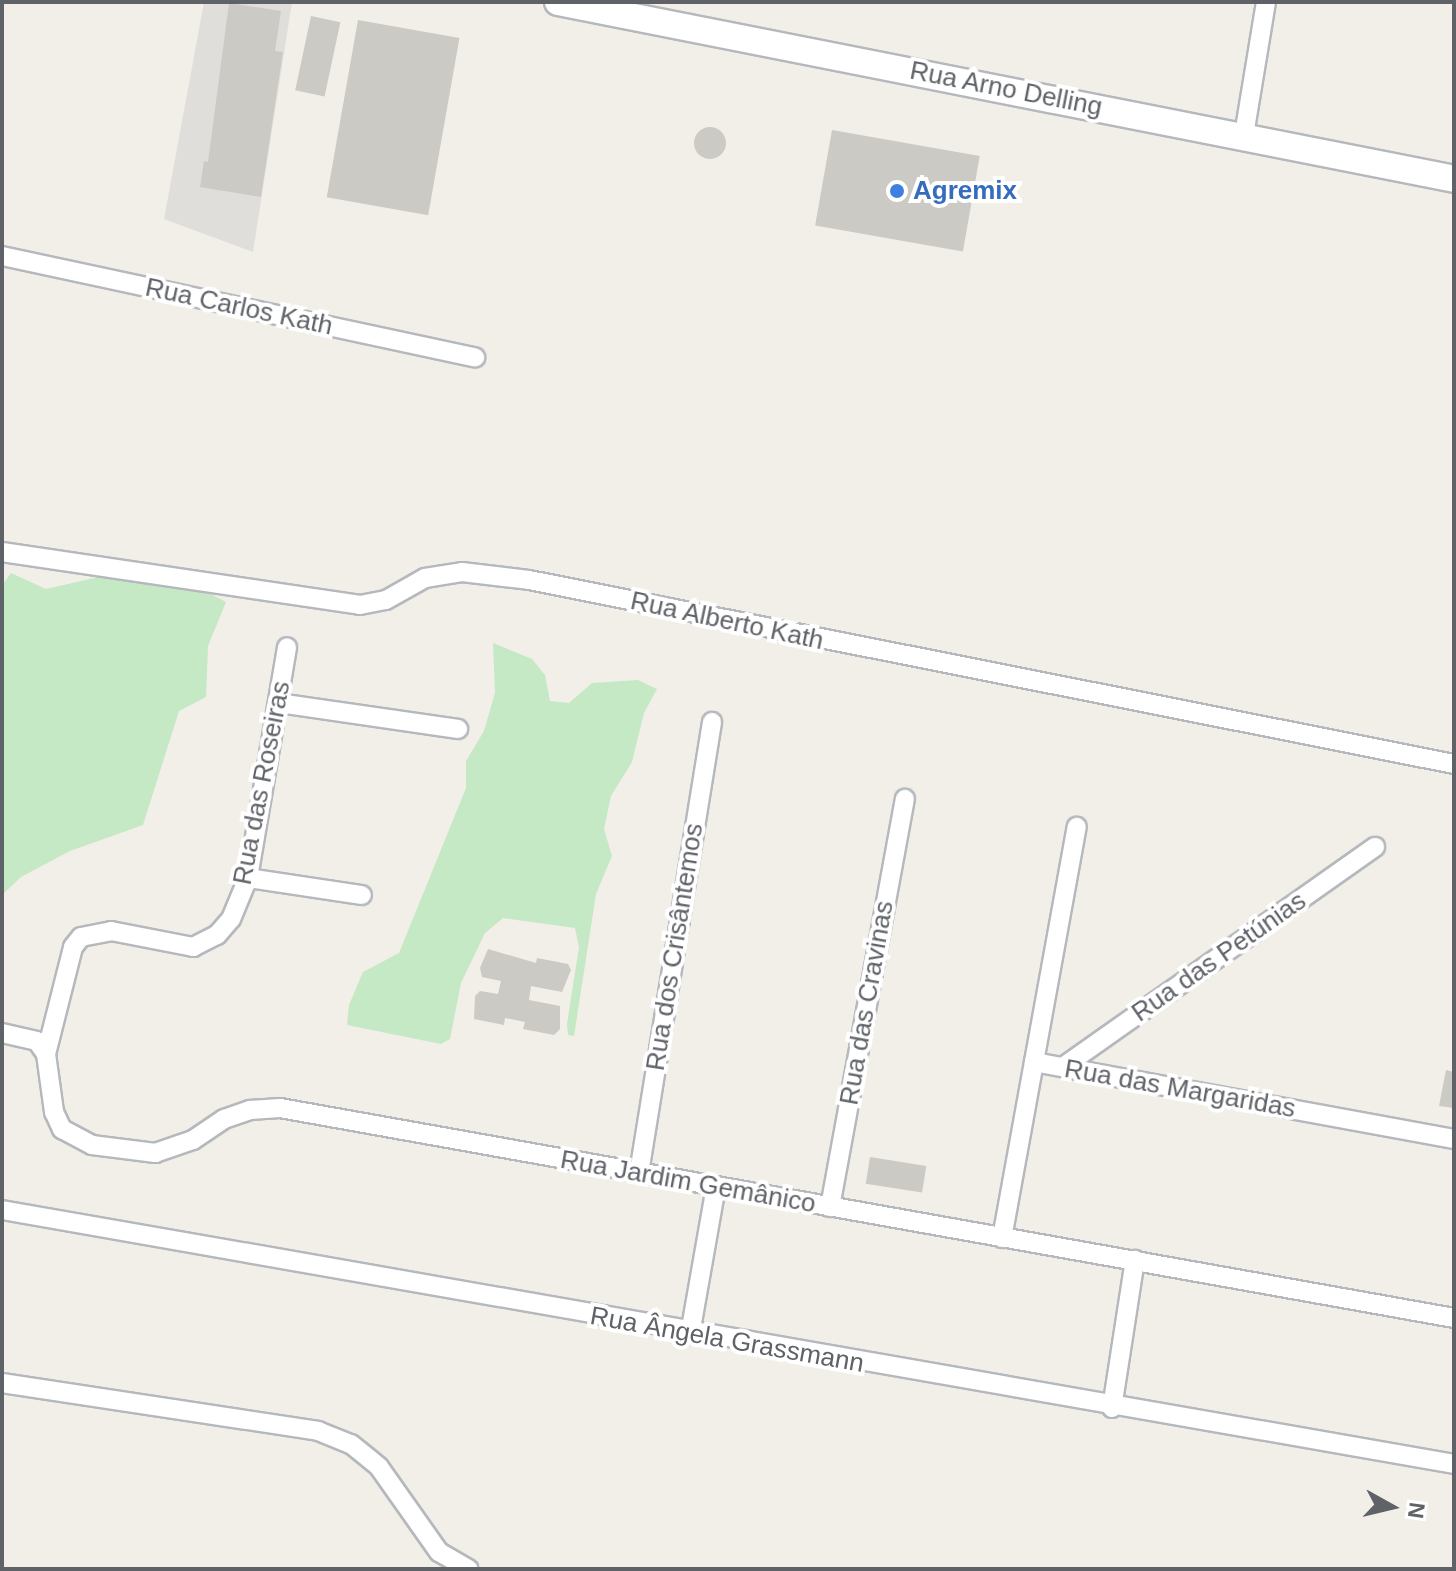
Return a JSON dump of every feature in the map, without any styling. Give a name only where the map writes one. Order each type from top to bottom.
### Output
[{"type":"street","name":"Rua Arno Delling","points":[[558,2],[655,11],[1454,179]]},
{"type":"street","points":[[1244,135],[1266,2]]},
{"type":"street","name":"Rua Carlos Kath","points":[[2,256],[475,357]]},
{"type":"street","name":"Rua Alberto Kath","points":[[2,552],[344,604],[386,600],[425,578],[462,572],[529,580],[1454,764]]},
{"type":"street","name":"Rua das Roseiras","points":[[46,1054],[73,947],[81,937],[111,931],[193,947],[217,935],[231,919],[248,878],[287,647]]},
{"type":"street","points":[[278,703],[458,729]]},
{"type":"street","name":"Rua dos Crisântemos","points":[[639,1173],[712,722]]},
{"type":"street","name":"Rua das Cravinas","points":[[830,1207],[905,799]]},
{"type":"street","points":[[1034,1062],[1077,827]]},
{"type":"street","name":"Rua das Petúnias","points":[[1063,1067],[1375,847]]},
{"type":"street","points":[[248,878],[362,895]]},
{"type":"street","points":[[2,1033],[37,1041],[46,1054]]},
{"type":"street","name":"Rua Jardim Gemânico","points":[[46,1054],[54,1112],[62,1129],[92,1145],[155,1153],[193,1140],[224,1119],[250,1110],[280,1108],[1454,1318]]},
{"type":"street","name":"Rua das Margaridas","points":[[1002,1238],[1034,1062],[1454,1139]]},
{"type":"street","points":[[690,1334],[716,1187]]},
{"type":"street","name":"Rua Ângela Grassmann","points":[[2,1210],[1112,1408],[1454,1464]]},
{"type":"street","points":[[1112,1408],[1135,1260]]},
{"type":"street","points":[[2,1383],[318,1431],[351,1444],[379,1467],[439,1552],[469,1569]]},
{"type":"shaded area","points":[[204,2],[292,2],[253,252],[164,219]]},
{"type":"green space","points":[[11,573],[46,589],[107,575],[201,589],[226,602],[208,646],[206,697],[179,711],[143,825],[70,851],[21,877],[2,895],[2,585]]},
{"type":"green space","points":[[493,643],[532,659],[545,675],[550,701],[569,703],[592,683],[638,680],[657,689],[644,713],[632,762],[611,796],[604,829],[612,856],[596,894],[574,1036],[568,1035],[567,1024],[579,947],[575,928],[503,918],[485,933],[461,983],[450,1039],[441,1044],[347,1025],[349,1005],[363,972],[399,953],[466,788],[466,761],[484,731],[495,693]]},
{"type":"building","points":[[229,3],[281,11],[275,51],[283,52],[261,197],[200,187],[204,161],[208,162]]},
{"type":"building","points":[[311,16],[340,22],[325,97],[295,90]]},
{"type":"building","points":[[358,20],[459,38],[428,215],[327,197]]},
{"type":"building","points":[[710,127],[722,131],[726,143],[722,155],[710,159],[698,155],[694,143],[698,131]]},
{"type":"building","name":"Agremix","points":[[832,130],[980,156],[963,252],[815,226]]},
{"type":"building","points":[[488,949],[536,963],[537,958],[568,964],[571,970],[562,992],[531,986],[529,1000],[560,1006],[560,1029],[554,1035],[523,1029],[525,1022],[505,1018],[504,1025],[474,1019],[475,996],[480,991],[498,994],[501,981],[482,977],[480,968]]},
{"type":"building","points":[[1446,1070],[1454,1072],[1454,1108],[1439,1106]]},
{"type":"building","points":[[870,1157],[926,1166],[922,1193],[866,1184]]},
{"type":"place","name":"Agremix","points":[[897,191]]}]
